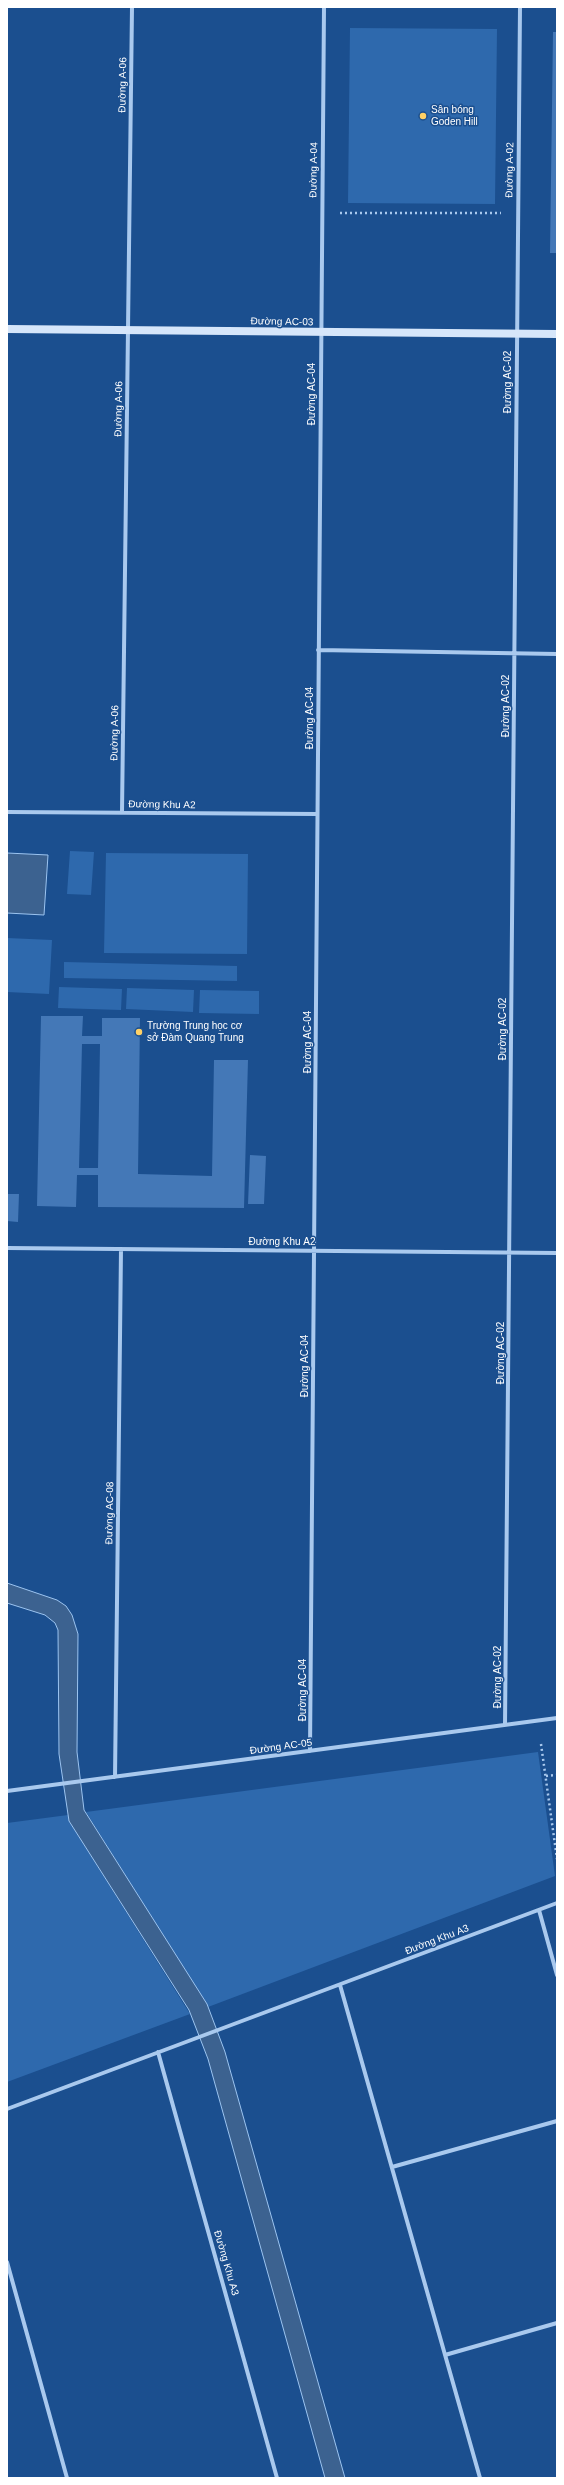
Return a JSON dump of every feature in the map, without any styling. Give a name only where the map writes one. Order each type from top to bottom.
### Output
[{"type":"street","name":"Đường A-06","points":[[122,812],[132,7]]},
{"type":"street","name":"Đường A-04","points":[[321,333],[324,7]]},
{"type":"street","name":"Đường A-02","points":[[517,334],[520,7]]},
{"type":"street","name":"Đường AC-03","points":[[7,329],[557,334]]},
{"type":"street","name":"Đường AC-04","points":[[310,1751],[321,333]]},
{"type":"street","name":"Đường AC-02","points":[[505,1725],[517,334]]},
{"type":"street","points":[[318,650],[557,654]]},
{"type":"street","name":"Đường Khu A2","points":[[7,812],[317,814]]},
{"type":"street","name":"Đường Khu A2","points":[[7,1248],[557,1253]]},
{"type":"street","name":"Đường AC-08","points":[[115,1777],[120,1249]]},
{"type":"street","name":"Đường AC-05","points":[[7,1791],[557,1718]]},
{"type":"street","name":"Đường Khu A3","points":[[7,2109],[557,1903]]},
{"type":"street","points":[[539,1910],[557,1975]]},
{"type":"street","points":[[340,1985],[480,2478]]},
{"type":"street","name":"Đường Khu A3","points":[[158,2052],[277,2478]]},
{"type":"street","points":[[392,2167],[557,2121]]},
{"type":"street","points":[[7,2262],[67,2478]]},
{"type":"street","points":[[445,2355],[557,2323]]},
{"type":"path","points":[[340,213],[501,213]]},
{"type":"path","points":[[541,1744],[557,1859]]},
{"type":"path","points":[[546,1776],[557,1775]]},
{"type":"shaded area","name":"Sân bóng Goden Hill","points":[[350,28],[497,29],[495,204],[348,203]]},
{"type":"shaded area","points":[[70,851],[94,852],[91,895],[67,894]]},
{"type":"shaded area","points":[[7,853],[48,855],[44,915],[7,913]]},
{"type":"shaded area","points":[[106,853],[248,854],[247,954],[104,953]]},
{"type":"shaded area","points":[[7,938],[52,940],[49,994],[7,992]]},
{"type":"shaded area","points":[[64,962],[237,966],[237,981],[64,978]]},
{"type":"shaded area","points":[[59,987],[122,989],[121,1010],[58,1008]]},
{"type":"shaded area","points":[[127,988],[194,990],[193,1012],[126,1009]]},
{"type":"shaded area","points":[[200,990],[259,991],[259,1014],[199,1013]]},
{"type":"shaded area","points":[[7,1583],[57,1600],[66,1606],[72,1615],[78,1634],[77,1752],[84,1810],[207,2004],[225,2052],[345,2478],[325,2478],[208,2059],[189,2010],[69,1821],[59,1754],[58,1630],[55,1623],[45,1615],[7,1603]]},
{"type":"shaded area","points":[[538,1752],[555,1876],[208,2007],[86,1812]]},
{"type":"shaded area","points":[[68,1815],[69,1821],[190,2014],[7,2082],[7,1823]]},
{"type":"building","points":[[553,32],[557,32],[557,253],[550,253]]},
{"type":"building","points":[[41,1016],[83,1016],[82,1036],[102,1036],[102,1018],[140,1018],[138,1174],[212,1176],[214,1060],[248,1060],[244,1208],[98,1207],[98,1175],[77,1175],[76,1207],[37,1206]],"holes":[[[82,1044],[100,1044],[98,1168],[79,1168]]]},
{"type":"building","points":[[250,1155],[266,1156],[264,1204],[248,1204]]},
{"type":"building","points":[[7,1194],[19,1194],[18,1222],[7,1221]]},
{"type":"place","name":"Sân bóng Goden Hill","points":[[423,116]]},
{"type":"place","name":"Trường Trung học cơ sở Đàm Quang Trung","points":[[139,1032]]}]
